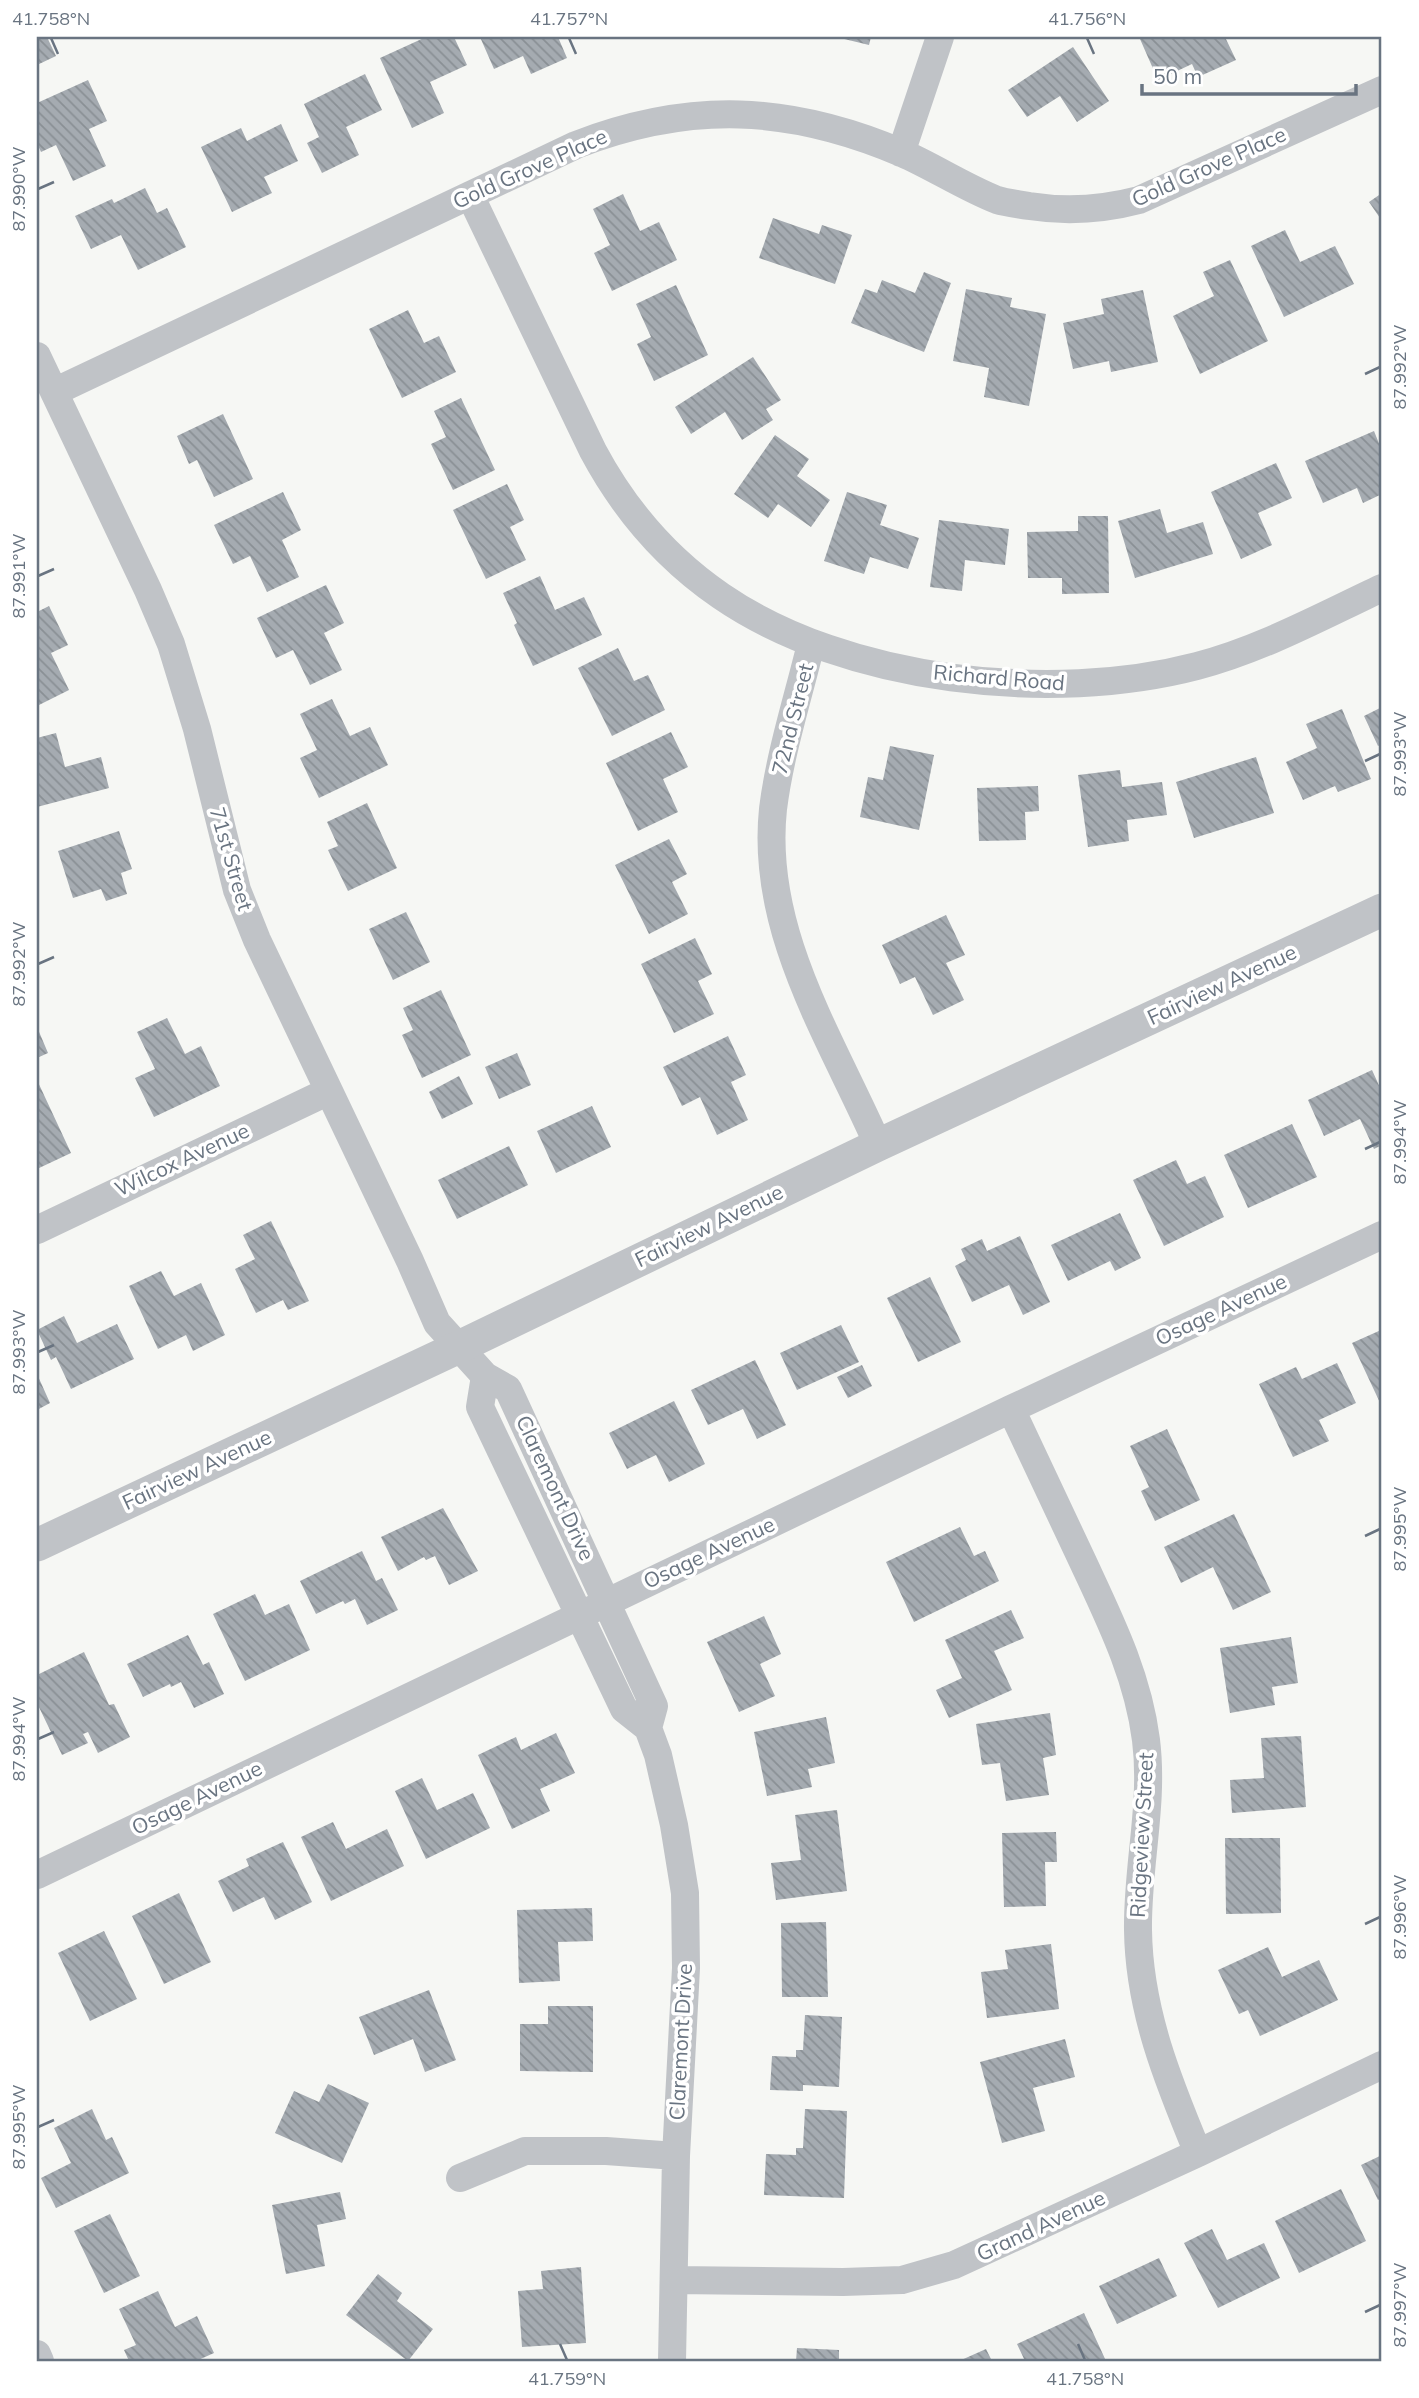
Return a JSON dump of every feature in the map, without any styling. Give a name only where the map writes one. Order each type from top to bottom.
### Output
[{"type":"street","points":[[901,153],[940,37]]},
{"type":"street","name":"Gold Grove Place","points":[[54,392],[470,195],[603,135],[643,123],[676,117],[720,114],[757,114],[796,119],[901,153],[999,201],[1054,210],[1094,209],[1139,200],[1382,90]]},
{"type":"street","name":"72nd Street","points":[[470,195],[593,451],[636,517],[683,567],[720,595],[811,644],[779,775],[773,812],[772,853],[776,896],[796,968],[878,1145]]},
{"type":"street","name":"71st Street","points":[[37,356],[148,590],[170,645],[197,729],[237,890],[257,940],[410,1261],[436,1323],[459,1347]]},
{"type":"street","name":"Richard Road","points":[[811,644],[885,664],[979,681],[1054,685],[1118,681],[1197,666],[1232,655],[1273,639],[1382,588]]},
{"type":"street","name":"Fairview Avenue","points":[[37,1545],[459,1347],[878,1145],[1382,910]]},
{"type":"street","name":"Wilcox Avenue","points":[[37,1230],[328,1091]]},
{"type":"street","name":"Osage Avenue","points":[[37,1875],[607,1601],[1382,1235]]},
{"type":"street","name":"Claremont Drive","points":[[459,1347],[485,1376],[508,1389],[654,1706],[648,1728]]},
{"type":"street","name":"Claremont Drive","points":[[485,1376],[480,1406],[624,1709],[648,1728],[659,1755],[674,1825],[685,1893],[686,1968],[676,2156],[672,2361]]},
{"type":"street","name":"Ridgeview Street","points":[[1011,1409],[1119,1639],[1139,1698],[1149,1781],[1139,1902],[1140,1963],[1154,2040],[1166,2077],[1198,2153]]},
{"type":"street","name":"Grand Avenue","points":[[674,2280],[843,2283],[902,2280],[954,2265],[1000,2246],[1382,2065]]},
{"type":"street","points":[[460,2178],[524,2151],[606,2151],[676,2156]]},
{"type":"street","points":[[37,2354],[40,2361]]},
{"type":"building","points":[[37,37],[47,37],[56,56],[37,65]]},
{"type":"building","points":[[426,37],[454,37],[467,65],[430,82],[444,113],[412,128],[380,58]]},
{"type":"building","points":[[480,37],[558,37],[567,58],[531,74],[523,56],[494,69]]},
{"type":"building","points":[[836,37],[871,37],[869,45]]},
{"type":"building","points":[[1225,37],[1236,60],[1198,77],[1192,64],[1158,80],[1140,39]]},
{"type":"building","points":[[1073,47],[1109,101],[1077,122],[1060,96],[1027,117],[1008,90]]},
{"type":"building","points":[[365,74],[382,110],[346,127],[359,155],[322,173],[307,143],[319,137],[304,104]]},
{"type":"building","points":[[88,80],[107,121],[89,129],[106,166],[73,181],[56,145],[41,152],[37,143],[37,103]]},
{"type":"building","points":[[281,124],[298,161],[264,177],[272,193],[232,212],[201,147],[241,128],[247,141]]},
{"type":"building","points":[[145,188],[157,213],[167,208],[186,247],[138,270],[121,235],[91,249],[75,216],[112,199],[114,203]]},
{"type":"building","points":[[1382,193],[1382,221],[1369,202]]},
{"type":"building","points":[[623,194],[640,231],[659,222],[677,260],[612,291],[594,253],[610,245],[593,209]]},
{"type":"building","points":[[773,218],[819,234],[822,225],[852,235],[835,284],[759,258]]},
{"type":"building","points":[[1285,230],[1300,262],[1335,246],[1354,284],[1284,317],[1251,246]]},
{"type":"building","points":[[1230,260],[1268,341],[1200,374],[1173,316],[1214,296],[1203,272]]},
{"type":"building","points":[[924,272],[951,283],[924,352],[851,323],[865,289],[877,293],[882,280],[915,293]]},
{"type":"building","points":[[676,285],[708,355],[654,381],[637,344],[651,337],[636,304]]},
{"type":"building","points":[[966,289],[1012,298],[1010,307],[1046,314],[1029,406],[984,397],[989,368],[953,361]]},
{"type":"building","points":[[1143,290],[1158,362],[1111,372],[1109,361],[1073,369],[1063,323],[1104,314],[1101,299]]},
{"type":"building","points":[[408,310],[424,343],[439,336],[456,372],[402,398],[369,329]]},
{"type":"building","points":[[753,357],[781,400],[766,409],[773,420],[742,440],[725,412],[691,434],[675,407]]},
{"type":"building","points":[[461,398],[495,470],[453,490],[431,444],[446,437],[434,411]]},
{"type":"building","points":[[223,414],[253,479],[214,497],[197,460],[189,464],[177,436]]},
{"type":"building","points":[[1374,431],[1382,451],[1382,494],[1363,503],[1357,488],[1323,503],[1305,461]]},
{"type":"building","points":[[775,435],[809,459],[797,476],[830,500],[811,527],[778,504],[768,518],[734,494]]},
{"type":"building","points":[[1276,463],[1292,498],[1258,513],[1272,545],[1241,559],[1211,492]]},
{"type":"building","points":[[507,484],[524,520],[510,527],[526,560],[486,579],[453,510]]},
{"type":"building","points":[[283,492],[301,530],[282,540],[299,577],[267,592],[250,556],[233,564],[214,525]]},
{"type":"building","points":[[847,492],[887,505],[880,525],[919,538],[908,569],[870,557],[864,574],[824,561]]},
{"type":"building","points":[[1160,509],[1167,533],[1203,522],[1213,554],[1135,578],[1118,521]]},
{"type":"building","points":[[1078,516],[1108,516],[1109,593],[1062,594],[1062,578],[1028,578],[1027,532],[1078,531]]},
{"type":"building","points":[[939,520],[1009,529],[1005,565],[965,560],[962,591],[930,587]]},
{"type":"building","points":[[540,576],[555,610],[584,597],[602,635],[533,666],[503,593]]},
{"type":"building","points":[[326,585],[344,623],[324,633],[342,670],[310,685],[293,650],[276,658],[257,618]]},
{"type":"building","points":[[49,606],[68,645],[51,653],[69,690],[37,706],[37,612]]},
{"type":"building","points":[[618,648],[634,681],[648,675],[665,710],[612,736],[578,668]]},
{"type":"building","points":[[332,699],[350,736],[370,727],[388,765],[319,798],[300,758],[317,750],[300,714]]},
{"type":"building","points":[[1382,707],[1382,744],[1378,746],[1364,716]]},
{"type":"building","points":[[1342,709],[1371,779],[1338,792],[1335,786],[1303,800],[1286,762],[1317,748],[1306,724]]},
{"type":"building","points":[[671,732],[688,767],[663,779],[678,812],[638,831],[606,763]]},
{"type":"building","points":[[56,733],[65,767],[101,757],[109,788],[37,807],[37,738]]},
{"type":"building","points":[[890,746],[934,755],[919,830],[860,817],[868,777],[883,780]]},
{"type":"building","points":[[1256,757],[1274,813],[1194,838],[1176,782]]},
{"type":"building","points":[[1120,770],[1122,787],[1162,782],[1167,815],[1127,820],[1129,841],[1088,847],[1078,775]]},
{"type":"building","points":[[1038,786],[1039,811],[1025,812],[1026,840],[979,841],[977,788]]},
{"type":"building","points":[[367,803],[397,868],[348,891],[328,850],[338,846],[327,822]]},
{"type":"building","points":[[119,831],[132,869],[121,873],[127,894],[106,901],[101,889],[73,898],[58,851]]},
{"type":"building","points":[[669,839],[687,874],[672,882],[688,914],[649,934],[615,865]]},
{"type":"building","points":[[406,912],[430,962],[393,980],[369,929]]},
{"type":"building","points":[[946,915],[965,955],[946,963],[964,1000],[933,1015],[915,977],[900,984],[882,945]]},
{"type":"building","points":[[695,938],[712,974],[698,981],[714,1014],[674,1033],[641,964]]},
{"type":"building","points":[[441,990],[471,1055],[422,1078],[402,1035],[413,1030],[403,1008]]},
{"type":"building","points":[[167,1018],[185,1054],[201,1046],[220,1086],[154,1117],[135,1078],[155,1069],[137,1032]]},
{"type":"building","points":[[37,1027],[48,1053],[37,1058]]},
{"type":"building","points":[[728,1036],[746,1075],[731,1082],[748,1120],[717,1135],[700,1097],[682,1106],[663,1067]]},
{"type":"building","points":[[517,1053],[531,1085],[499,1099],[485,1067]]},
{"type":"building","points":[[1372,1070],[1382,1092],[1382,1145],[1374,1149],[1360,1119],[1324,1136],[1308,1100]]},
{"type":"building","points":[[459,1076],[473,1104],[442,1119],[429,1092]]},
{"type":"building","points":[[37,1080],[71,1153],[37,1169]]},
{"type":"building","points":[[592,1106],[611,1147],[556,1173],[537,1131]]},
{"type":"building","points":[[1292,1124],[1317,1177],[1248,1208],[1224,1155]]},
{"type":"building","points":[[509,1146],[528,1185],[457,1219],[438,1180]]},
{"type":"building","points":[[1176,1160],[1187,1184],[1205,1176],[1224,1217],[1164,1246],[1133,1180]]},
{"type":"building","points":[[1120,1213],[1141,1258],[1115,1271],[1110,1261],[1068,1281],[1051,1245]]},
{"type":"building","points":[[271,1221],[309,1301],[288,1310],[283,1300],[256,1313],[235,1269],[255,1259],[243,1235]]},
{"type":"building","points":[[1020,1236],[1050,1302],[1023,1315],[1009,1285],[972,1302],[955,1266],[966,1260],[961,1249],[982,1239],[987,1251]]},
{"type":"building","points":[[161,1271],[174,1296],[201,1283],[225,1335],[193,1351],[186,1335],[158,1349],[129,1286]]},
{"type":"building","points":[[930,1277],[961,1342],[918,1362],[887,1298]]},
{"type":"building","points":[[64,1316],[77,1343],[117,1324],[134,1359],[71,1389],[56,1357],[51,1360],[37,1330]]},
{"type":"building","points":[[841,1325],[859,1362],[797,1390],[780,1353]]},
{"type":"building","points":[[1381,1330],[1382,1334],[1382,1407],[1352,1343]]},
{"type":"building","points":[[755,1360],[786,1425],[757,1439],[743,1409],[708,1425],[691,1390]]},
{"type":"building","points":[[1337,1363],[1356,1403],[1319,1420],[1329,1441],[1293,1457],[1259,1384],[1296,1367],[1302,1379]]},
{"type":"building","points":[[862,1365],[872,1386],[848,1398],[837,1377]]},
{"type":"building","points":[[37,1374],[50,1403],[37,1410]]},
{"type":"building","points":[[674,1401],[705,1464],[669,1482],[656,1455],[627,1469],[609,1433]]},
{"type":"building","points":[[1167,1429],[1200,1500],[1155,1521],[1141,1491],[1149,1487],[1130,1446]]},
{"type":"building","points":[[443,1508],[478,1571],[449,1585],[435,1556],[426,1560],[424,1557],[398,1571],[381,1537]]},
{"type":"building","points":[[1234,1514],[1271,1592],[1233,1610],[1213,1567],[1181,1583],[1164,1547]]},
{"type":"building","points":[[960,1527],[974,1556],[985,1551],[999,1581],[914,1622],[886,1562]]},
{"type":"building","points":[[362,1551],[376,1581],[382,1578],[398,1610],[367,1625],[355,1599],[345,1604],[343,1601],[316,1614],[300,1581]]},
{"type":"building","points":[[255,1594],[265,1615],[289,1604],[310,1650],[245,1681],[213,1614]]},
{"type":"building","points":[[1011,1610],[1024,1638],[994,1651],[1012,1690],[949,1718],[936,1690],[962,1678],[945,1640]]},
{"type":"building","points":[[764,1616],[781,1654],[760,1664],[775,1696],[739,1712],[707,1642]]},
{"type":"building","points":[[188,1635],[203,1665],[209,1662],[224,1694],[194,1708],[181,1682],[171,1687],[170,1684],[143,1697],[127,1664]]},
{"type":"building","points":[[1291,1637],[1298,1683],[1272,1687],[1275,1705],[1230,1713],[1220,1648]]},
{"type":"building","points":[[84,1652],[109,1705],[114,1704],[130,1737],[98,1753],[88,1732],[83,1734],[88,1743],[62,1755],[37,1703],[37,1675]]},
{"type":"building","points":[[1050,1713],[1056,1755],[1043,1758],[1049,1795],[1006,1801],[1000,1763],[982,1765],[976,1724]]},
{"type":"building","points":[[826,1717],[835,1763],[808,1769],[812,1787],[767,1796],[754,1732]]},
{"type":"building","points":[[556,1733],[575,1773],[540,1789],[550,1811],[512,1829],[478,1755],[516,1737],[521,1750]]},
{"type":"building","points":[[1301,1736],[1306,1807],[1232,1813],[1230,1780],[1264,1778],[1261,1738]]},
{"type":"building","points":[[422,1778],[437,1810],[473,1793],[490,1828],[426,1859],[395,1791]]},
{"type":"building","points":[[837,1810],[847,1891],[776,1900],[771,1863],[801,1860],[795,1815]]},
{"type":"building","points":[[333,1822],[346,1849],[387,1829],[404,1866],[331,1901],[301,1837]]},
{"type":"building","points":[[1056,1832],[1057,1862],[1045,1862],[1046,1906],[1004,1907],[1002,1833]]},
{"type":"building","points":[[1225,1838],[1280,1838],[1281,1913],[1226,1914]]},
{"type":"building","points":[[283,1842],[312,1902],[275,1920],[264,1897],[233,1912],[218,1881],[249,1866],[246,1859]]},
{"type":"building","points":[[179,1893],[211,1962],[164,1984],[132,1916]]},
{"type":"building","points":[[592,1908],[593,1941],[558,1942],[560,1981],[519,1983],[517,1910]]},
{"type":"building","points":[[826,1922],[828,1997],[782,1997],[781,1923]]},
{"type":"building","points":[[104,1931],[137,1999],[90,2021],[58,1953]]},
{"type":"building","points":[[1051,1944],[1059,2009],[987,2018],[981,1972],[1008,1969],[1005,1950]]},
{"type":"building","points":[[1268,1947],[1282,1977],[1319,1960],[1338,2000],[1260,2036],[1248,2010],[1239,2014],[1218,1970]]},
{"type":"building","points":[[429,1990],[456,2060],[425,2072],[413,2039],[374,2055],[359,2017]]},
{"type":"building","points":[[548,2006],[593,2006],[593,2072],[520,2071],[520,2024],[548,2024]]},
{"type":"building","points":[[805,2015],[842,2017],[839,2087],[803,2085],[803,2091],[770,2090],[772,2056],[796,2057],[796,2050],[803,2050]]},
{"type":"building","points":[[1065,2039],[1075,2077],[1033,2088],[1045,2131],[1002,2143],[980,2062]]},
{"type":"building","points":[[328,2084],[369,2103],[342,2163],[275,2133],[294,2091],[319,2102]]},
{"type":"building","points":[[92,2109],[106,2140],[112,2137],[129,2173],[56,2208],[41,2178],[71,2163],[54,2128]]},
{"type":"building","points":[[805,2109],[847,2111],[844,2198],[764,2195],[766,2154],[796,2155],[796,2148],[803,2148]]},
{"type":"building","points":[[1382,2155],[1382,2198],[1378,2200],[1361,2165]]},
{"type":"building","points":[[1341,2189],[1366,2241],[1299,2273],[1275,2221]]},
{"type":"building","points":[[340,2192],[346,2219],[317,2225],[325,2266],[286,2274],[272,2205]]},
{"type":"building","points":[[110,2214],[140,2276],[104,2293],[74,2231]]},
{"type":"building","points":[[1212,2229],[1227,2260],[1264,2243],[1280,2278],[1218,2308],[1184,2243]]},
{"type":"building","points":[[1159,2258],[1177,2296],[1117,2324],[1099,2286]]},
{"type":"building","points":[[581,2267],[586,2343],[522,2347],[518,2291],[543,2289],[541,2271]]},
{"type":"building","points":[[378,2274],[402,2293],[397,2301],[433,2329],[408,2361],[346,2315]]},
{"type":"building","points":[[158,2291],[175,2327],[197,2316],[214,2353],[196,2361],[129,2361],[124,2350],[136,2345],[119,2309]]},
{"type":"building","points":[[1084,2313],[1106,2361],[1025,2361],[1017,2344]]},
{"type":"building","points":[[797,2348],[839,2350],[839,2361],[796,2361]]},
{"type":"building","points":[[986,2349],[992,2361],[959,2361]]}]
